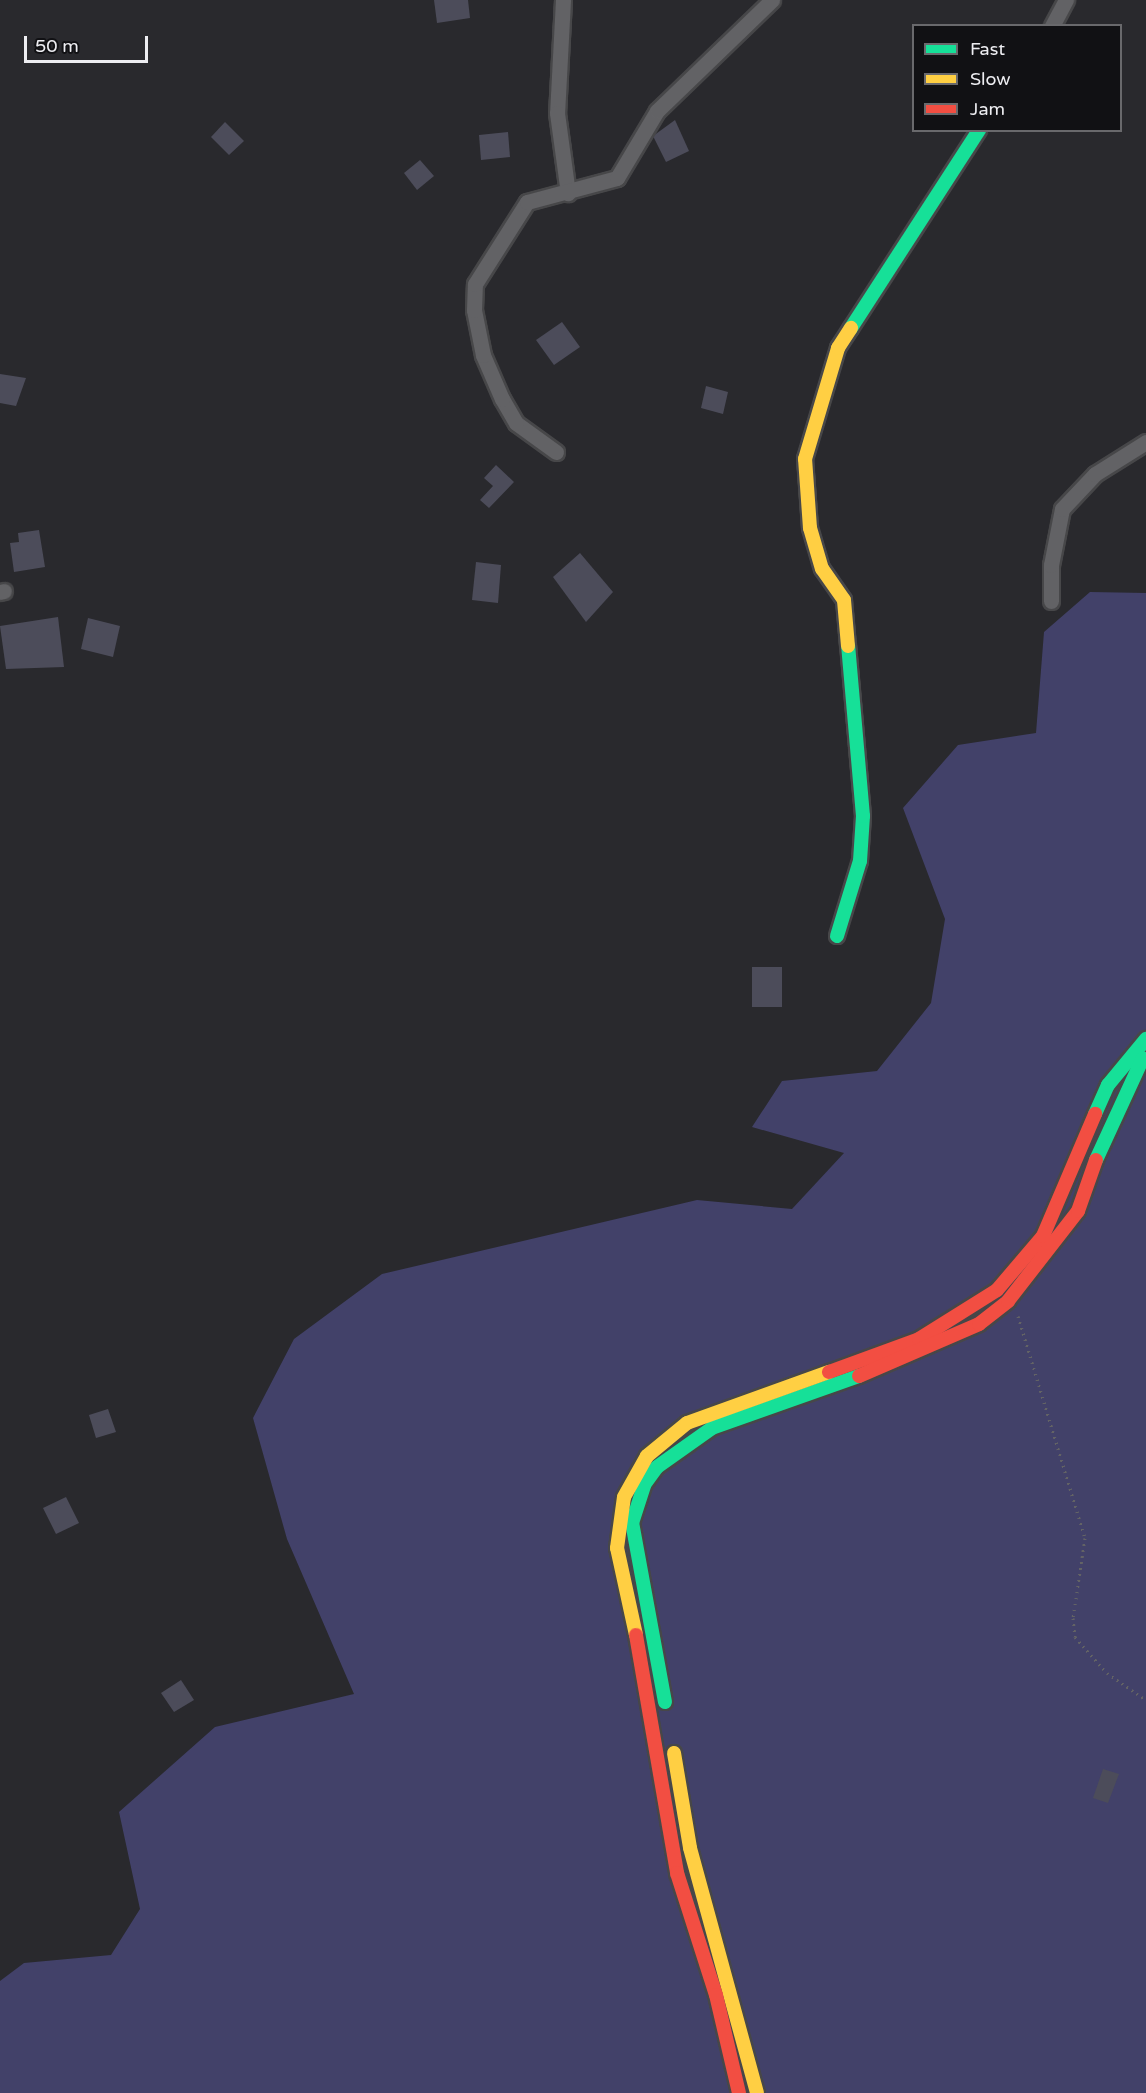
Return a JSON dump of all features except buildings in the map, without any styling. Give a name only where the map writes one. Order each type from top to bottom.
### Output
[{"type":"main road","points":[[837,936],[860,861],[863,816],[844,600],[822,569],[810,528],[805,459],[838,348],[978,132]]},
{"type":"main road","points":[[739,2093],[716,1995],[677,1873],[655,1721],[617,1548],[624,1497],[647,1456],[687,1423],[764,1390],[919,1338],[997,1290],[1043,1236],[1108,1085],[1146,1039]]},
{"type":"main road","points":[[757,2093],[690,1848],[670,1730],[633,1544],[637,1503],[657,1467],[712,1428],[888,1366],[979,1324],[1012,1297],[1078,1211],[1122,1093],[1146,1055]]},
{"type":"street","points":[[563,0],[557,113],[568,193]]},
{"type":"street","points":[[556,452],[516,423],[502,399],[483,355],[474,310],[475,284],[527,202],[568,193],[617,178],[657,111],[772,0]]},
{"type":"street","points":[[1053,24],[1066,0]]},
{"type":"street","points":[[1051,601],[1051,564],[1062,509],[1095,474],[1146,442]]},
{"type":"path","points":[[1012,1297],[1085,1538],[1073,1618],[1075,1637],[1107,1673],[1146,1700]]},
{"type":"shaded area","points":[[1090,592],[1146,593],[1146,2093],[0,2093],[0,1981],[24,1963],[111,1955],[140,1909],[119,1812],[215,1727],[354,1694],[287,1539],[253,1418],[294,1339],[382,1274],[697,1200],[792,1209],[844,1153],[752,1127],[782,1081],[877,1071],[931,1003],[945,919],[903,808],[958,745],[1036,733],[1044,632]]},
{"type":"traffic: fast","points":[[851,328],[978,132]]},
{"type":"traffic: fast","points":[[837,936],[860,861],[863,816],[848,646]]},
{"type":"traffic: fast","points":[[1095,1114],[1108,1085],[1146,1039]]},
{"type":"traffic: fast","points":[[1096,1160],[1143,1058]]},
{"type":"traffic: fast","points":[[665,1702],[632,1523],[644,1485],[657,1467],[712,1428],[859,1376]]},
{"type":"traffic: slow","points":[[848,646],[844,600],[822,569],[810,528],[805,459],[838,348],[851,328]]},
{"type":"traffic: slow","points":[[636,1635],[617,1548],[624,1497],[647,1456],[687,1423],[829,1372]]},
{"type":"traffic: slow","points":[[674,1753],[690,1848],[757,2093]]},
{"type":"traffic: jam","points":[[829,1372],[919,1339],[997,1290],[1043,1236],[1095,1114]]},
{"type":"traffic: jam","points":[[859,1376],[979,1324],[1008,1301],[1078,1211],[1096,1160]]},
{"type":"traffic: jam","points":[[636,1635],[677,1873],[716,1995],[739,2093]]}]
